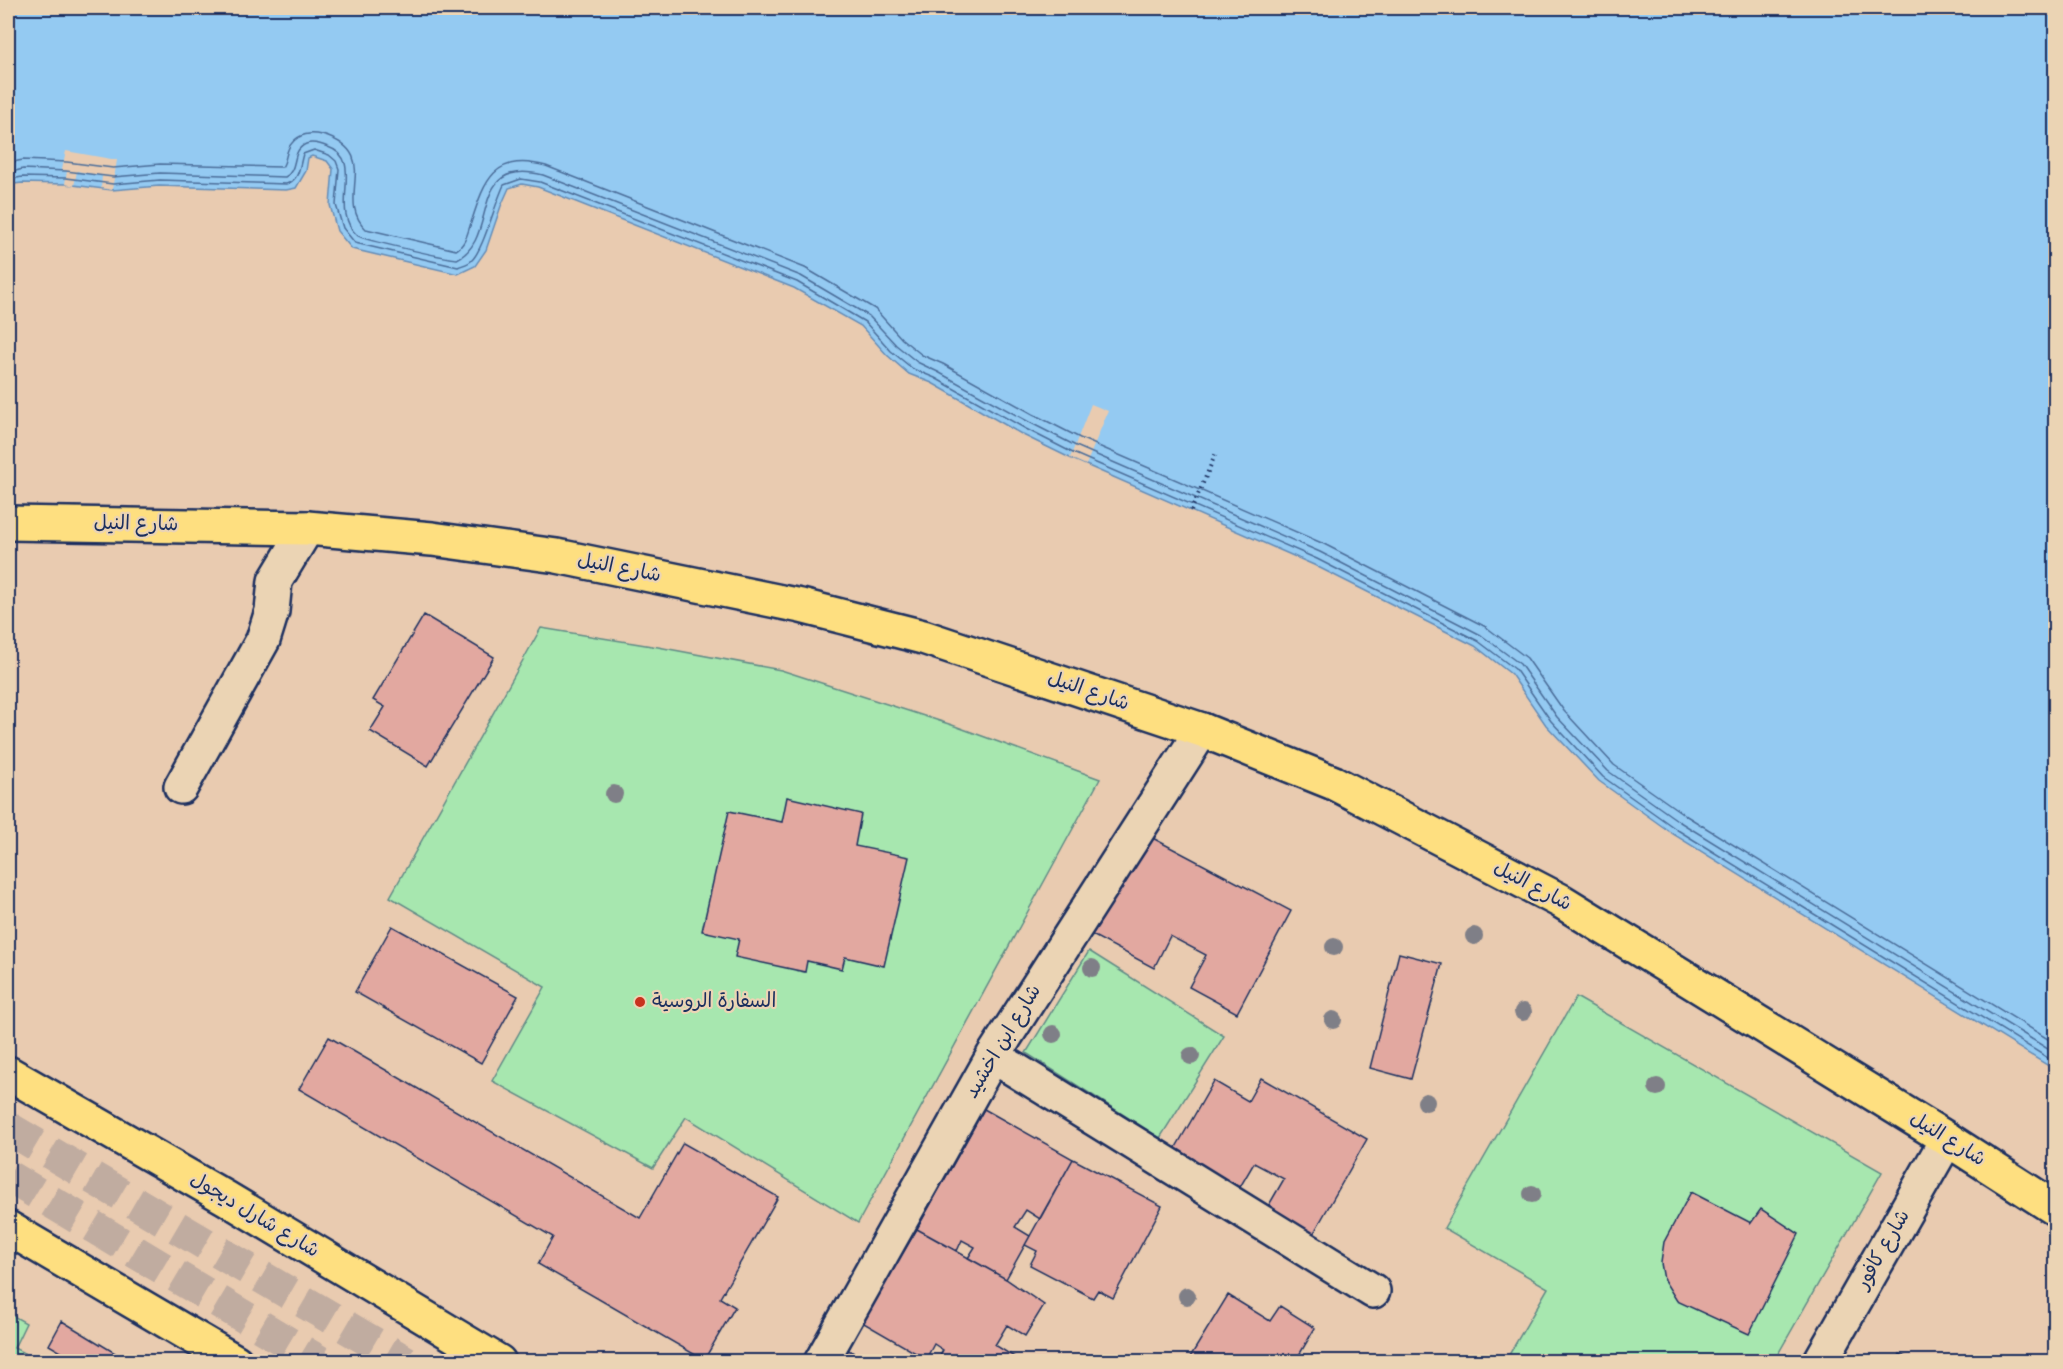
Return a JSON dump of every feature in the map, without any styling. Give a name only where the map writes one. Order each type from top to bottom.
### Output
[{"type":"main road","name":"شارع النيل","points":[[8,523],[307,528],[432,539],[557,556],[801,606],[923,637],[1202,730],[1334,783],[1561,901],[1947,1139],[2055,1209]]},
{"type":"main road","name":"شارع شارل ديجول","points":[[8,1073],[226,1198],[499,1362]]},
{"type":"main road","points":[[8,1228],[236,1362]]},
{"type":"street","points":[[181,787],[263,640],[272,611],[275,581],[307,528]]},
{"type":"street","name":"شارع ابن اخشيد","points":[[821,1362],[993,1056],[1202,730]]},
{"type":"street","points":[[993,1056],[1373,1291]]},
{"type":"street","name":"شارع كافور","points":[[1820,1362],[1947,1139]]},
{"type":"path","points":[[1191,511],[1216,453]]},
{"type":"green space","points":[[541,628],[781,670],[952,725],[1100,779],[858,1223],[686,1117],[653,1168],[492,1081],[545,987],[390,897]]},
{"type":"green space","points":[[1089,951],[1224,1036],[1160,1138],[1026,1053]]},
{"type":"green space","points":[[1576,997],[1882,1172],[1774,1361],[1506,1360],[1548,1288],[1444,1228]]},
{"type":"green space","points":[[8,1313],[26,1323],[14,1348],[39,1361],[8,1361]]},
{"type":"water","points":[[8,8],[2055,8],[2055,1070],[1673,834],[1599,781],[1546,725],[1511,674],[1475,646],[1314,565],[1070,458],[1023,435],[932,383],[909,374],[887,355],[861,326],[794,288],[538,187],[522,184],[509,188],[486,250],[475,266],[458,274],[352,249],[337,231],[330,205],[333,169],[327,161],[312,156],[308,158],[306,171],[296,188],[286,190],[159,186],[112,190],[65,184],[22,183],[14,184],[8,196]]},
{"type":"pier","points":[[66,151],[117,160],[112,190],[101,188],[102,176],[77,171],[74,186],[65,184],[67,171],[62,170]]},
{"type":"pier","points":[[1091,404],[1108,411],[1086,465],[1070,458]]},
{"type":"building","points":[[424,615],[494,657],[428,766],[370,731],[385,707],[373,700]]},
{"type":"building","points":[[787,797],[861,814],[855,846],[909,857],[884,966],[845,957],[842,969],[807,961],[805,972],[735,957],[739,939],[702,931],[729,811],[782,822]]},
{"type":"building","points":[[1145,834],[1291,911],[1237,1013],[1189,987],[1206,955],[1170,936],[1154,968],[1092,935]]},
{"type":"building","points":[[392,926],[518,996],[481,1063],[355,992]]},
{"type":"building","points":[[1399,953],[1442,964],[1411,1079],[1370,1068]]},
{"type":"building","points":[[329,1037],[640,1218],[683,1143],[778,1197],[720,1298],[735,1307],[704,1360],[538,1264],[553,1237],[299,1089]]},
{"type":"building","points":[[1261,1078],[1367,1139],[1312,1236],[1266,1210],[1284,1179],[1254,1163],[1236,1194],[1171,1156],[1214,1081],[1248,1101]]},
{"type":"building","points":[[984,1109],[1073,1159],[1040,1219],[1026,1210],[1015,1227],[1030,1236],[1006,1279],[968,1258],[975,1247],[962,1240],[957,1251],[917,1229]]},
{"type":"building","points":[[1073,1159],[1162,1206],[1113,1298],[1098,1290],[1093,1298],[1030,1265],[1037,1251],[1025,1245]]},
{"type":"building","points":[[1691,1192],[1751,1223],[1761,1209],[1799,1234],[1749,1334],[1677,1301],[1664,1280],[1661,1263],[1664,1242]]},
{"type":"building","points":[[917,1229],[1006,1279],[1044,1305],[1025,1336],[1007,1325],[995,1345],[1016,1358],[1014,1362],[937,1362],[943,1350],[934,1344],[926,1359],[862,1322]]},
{"type":"building","points":[[1228,1295],[1270,1321],[1280,1306],[1315,1328],[1295,1362],[1187,1362]]},
{"type":"building","points":[[62,1321],[130,1362],[65,1362],[68,1356],[49,1345]]},
{"type":"building","points":[[835,1343],[871,1362],[826,1362]]},
{"type":"building","points":[[1900,1354],[1913,1362],[1896,1362]]},
{"type":"tunnel","points":[[8,1128],[406,1362]]},
{"type":"tunnel","points":[[8,1176],[320,1362]]},
{"type":"place","name":"السفارة الروسية","points":[[640,1002]]}]
